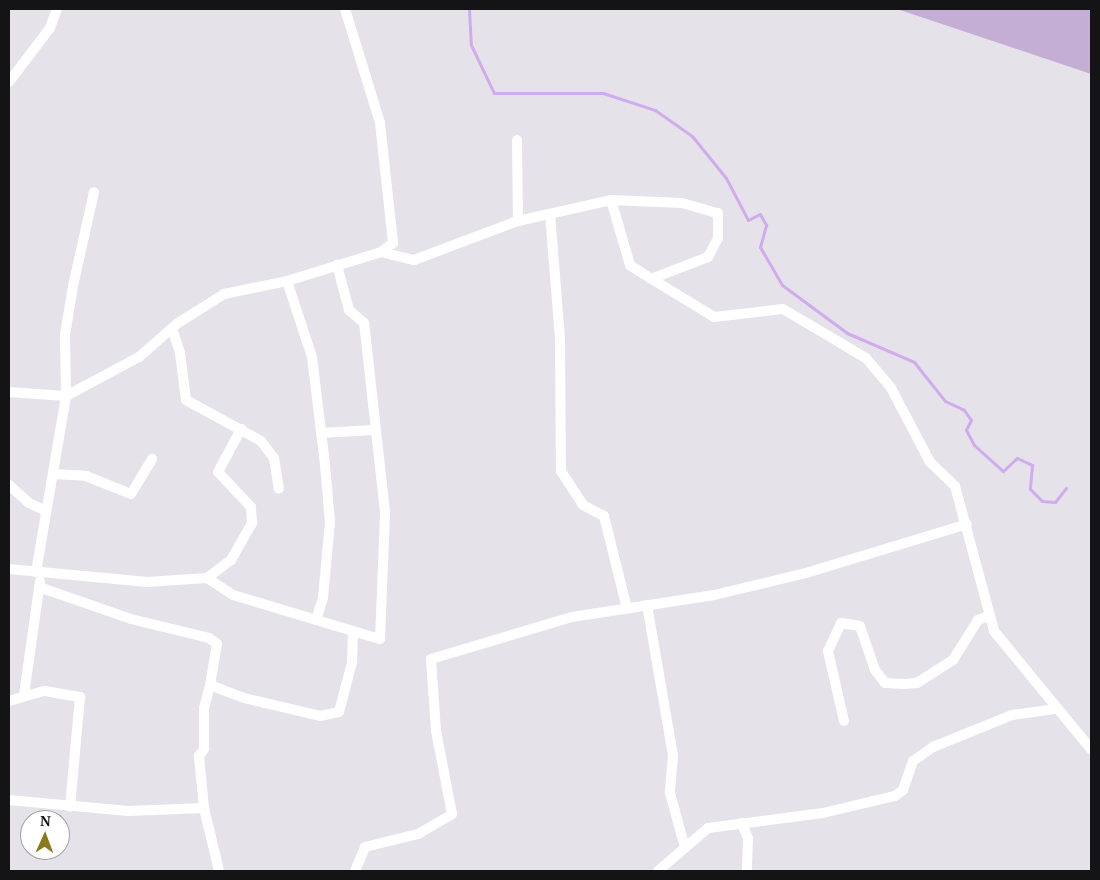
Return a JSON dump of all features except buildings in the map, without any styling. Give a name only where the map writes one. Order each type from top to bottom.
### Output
[{"type":"street","points":[[9,82],[50,28],[57,9]]},
{"type":"street","points":[[9,392],[66,396],[139,358],[172,328],[224,294],[286,281],[380,252],[393,243],[380,123],[345,9]]},
{"type":"street","points":[[516,140],[518,221]]},
{"type":"street","points":[[24,695],[40,587],[38,572],[46,511],[66,396],[65,335],[94,192]]},
{"type":"street","points":[[380,252],[414,260],[518,221],[611,200],[682,203],[718,213],[718,238],[708,257],[651,279]]},
{"type":"street","points":[[611,200],[630,265],[651,279],[714,318],[782,309],[866,358],[891,388],[930,462],[955,486],[967,524],[986,617],[1002,645],[1091,749]]},
{"type":"street","points":[[550,214],[560,339],[561,471],[583,505],[604,516],[627,608]]},
{"type":"street","points":[[207,578],[233,595],[380,639],[385,512],[373,430],[364,323],[349,310],[337,265]]},
{"type":"street","points":[[286,281],[312,357],[322,433],[330,522],[323,598],[316,620]]},
{"type":"street","points":[[172,328],[180,353],[186,400],[260,440],[274,458],[279,489]]},
{"type":"street","points":[[9,569],[174,583],[207,578],[231,560],[252,523],[251,507],[218,472],[241,429]]},
{"type":"street","points":[[322,433],[373,430]]},
{"type":"street","points":[[52,474],[86,476],[131,494],[152,459]]},
{"type":"street","points":[[9,485],[29,504],[46,511]]},
{"type":"street","points":[[354,871],[365,847],[418,834],[452,814],[436,731],[431,659],[572,617],[714,595],[806,573],[967,524]]},
{"type":"street","points":[[40,587],[131,619],[209,638],[217,644],[204,708],[204,749],[199,756],[204,808],[218,871]]},
{"type":"street","points":[[647,604],[673,756],[670,793],[685,848]]},
{"type":"street","points":[[844,721],[828,650],[841,623],[860,626],[875,670],[885,683],[904,684],[917,683],[953,660],[978,620],[986,617]]},
{"type":"street","points":[[210,685],[244,698],[320,716],[331,715],[338,712],[347,686],[352,631]]},
{"type":"street","points":[[9,701],[24,695],[45,691],[80,697],[70,807]]},
{"type":"street","points":[[658,871],[708,828],[823,813],[895,796],[903,790],[913,761],[933,747],[1012,715],[1055,709]]},
{"type":"street","points":[[9,800],[128,811],[204,808]]},
{"type":"street","points":[[742,823],[748,839],[747,871]]},
{"type":"shaded area","points":[[897,9],[1091,9],[1091,74]]},
{"type":"waterway","points":[[469,9],[471,45],[494,93],[603,93],[655,110],[692,136],[726,178],[748,220],[760,214],[766,225],[760,247],[782,285],[847,333],[914,362],[945,401],[964,410],[971,420],[966,430],[974,445],[1003,471],[1017,458],[1032,465],[1030,489],[1042,501],[1055,502],[1066,488]]}]
